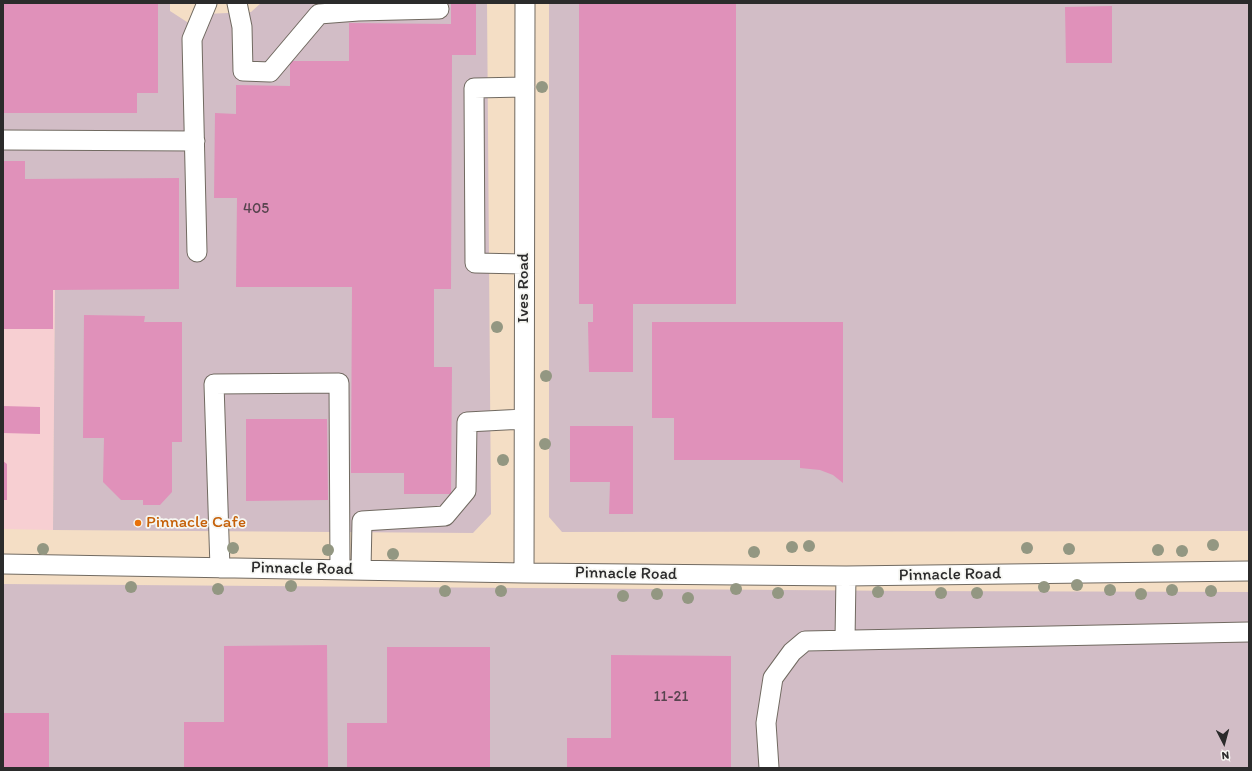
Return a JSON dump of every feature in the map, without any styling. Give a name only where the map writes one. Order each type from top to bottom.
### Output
[{"type":"street","points":[[197,252],[192,39],[207,3]]},
{"type":"street","points":[[237,3],[242,26],[242,71],[270,72],[319,14],[359,7],[439,10]]},
{"type":"street","name":"Ives Road","points":[[524,573],[525,3]]},
{"type":"street","points":[[524,264],[475,263],[474,88],[525,87]]},
{"type":"street","points":[[3,140],[195,141]]},
{"type":"street","points":[[220,568],[214,384],[338,383],[340,570]]},
{"type":"street","points":[[361,570],[362,520],[445,516],[466,491],[468,422],[524,420]]},
{"type":"street","name":"Pinnacle Road","points":[[3,564],[524,573],[846,576],[1249,571]]},
{"type":"street","points":[[846,576],[846,640]]},
{"type":"street","points":[[768,768],[766,723],[773,678],[792,652],[805,641],[1249,632]]},
{"type":"shaded area","points":[[3,3],[170,3],[170,11],[201,31],[205,14],[251,12],[261,3],[487,3],[491,514],[473,533],[53,530],[55,286],[3,287]]},
{"type":"shaded area","points":[[549,3],[1249,3],[1249,531],[562,532],[549,517]]},
{"type":"shaded area","points":[[55,286],[53,530],[3,529],[3,287]]},
{"type":"shaded area","points":[[3,584],[1249,592],[1249,768],[3,768]]},
{"type":"building","points":[[3,3],[158,3],[158,93],[137,93],[137,113],[3,113]]},
{"type":"building","points":[[451,3],[476,3],[476,55],[452,55],[451,289],[434,289],[434,367],[452,367],[451,494],[404,494],[404,473],[351,473],[352,287],[236,287],[237,198],[214,198],[215,113],[236,114],[236,85],[290,86],[290,61],[349,61],[349,23],[451,24]]},
{"type":"building","points":[[579,3],[736,3],[736,304],[633,304],[633,372],[589,372],[588,322],[593,322],[593,304],[579,304]]},
{"type":"building","points":[[1112,6],[1112,63],[1066,63],[1065,7]]},
{"type":"building","points":[[3,161],[25,161],[25,179],[179,178],[179,289],[53,290],[53,329],[3,329]]},
{"type":"building","points":[[84,315],[145,316],[144,322],[182,322],[182,442],[172,442],[172,492],[160,505],[143,505],[143,500],[121,500],[103,482],[104,438],[83,438]]},
{"type":"building","points":[[652,322],[843,322],[843,483],[833,475],[820,470],[800,468],[800,460],[674,460],[674,418],[652,418]]},
{"type":"building","points":[[3,406],[40,407],[40,434],[3,433]]},
{"type":"building","points":[[246,419],[327,419],[328,500],[246,501]]},
{"type":"building","points":[[570,426],[633,426],[633,514],[609,514],[610,482],[570,482]]},
{"type":"building","points":[[3,461],[7,464],[7,500],[3,500]]},
{"type":"building","points":[[327,645],[328,768],[184,768],[184,722],[224,722],[224,646]]},
{"type":"building","points":[[387,647],[490,647],[490,768],[347,768],[347,723],[387,723]]},
{"type":"building","points":[[611,655],[731,656],[731,768],[567,768],[567,738],[611,738]]},
{"type":"building","points":[[3,713],[49,713],[49,768],[3,768]]},
{"type":"place","name":"Pinnacle Cafe","points":[[138,523]]}]
